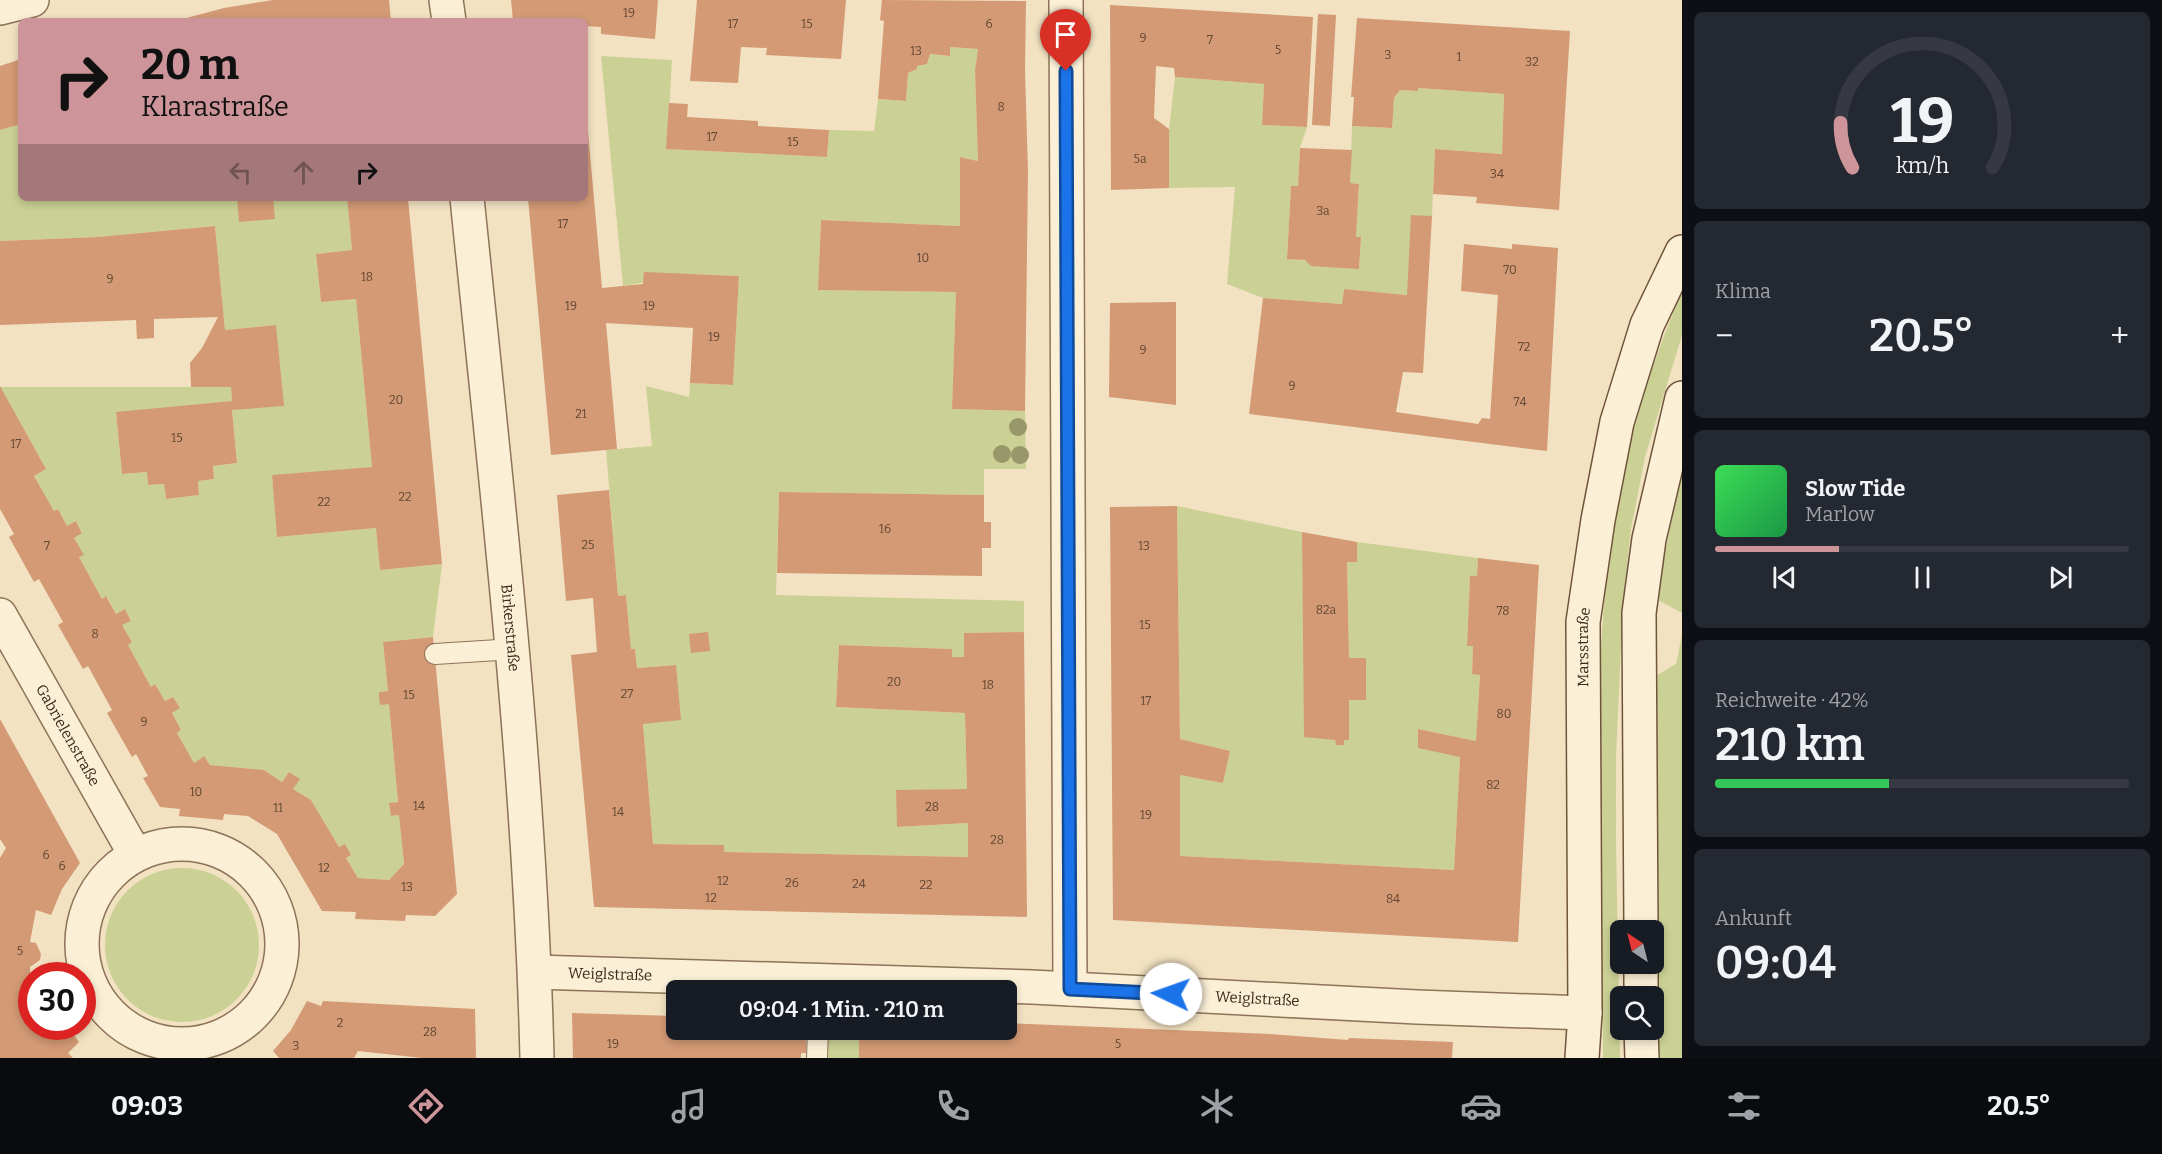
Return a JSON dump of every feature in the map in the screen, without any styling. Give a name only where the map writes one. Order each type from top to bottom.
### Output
[{"type":"street","points":[[0,9],[32,0]]},
{"type":"street","points":[[446,0],[449,18]]},
{"type":"street","points":[[1066,0],[1070,989]]},
{"type":"street","name":"Birkerstraße","points":[[467,201],[513,649],[535,972],[537,1058]]},
{"type":"street","name":"Marsstraße","points":[[1582,1058],[1585,1013],[1583,622],[1598,520],[1617,422],[1647,325],[1682,252]]},
{"type":"street","points":[[1641,920],[1639,613],[1649,539],[1682,398]]},
{"type":"street","name":"Gabrielenstraße","points":[[0,615],[135,854]]},
{"type":"street","points":[[179,844],[201,845],[221,851],[250,870],[266,888],[276,906],[282,927],[282,956],[274,986],[259,1010],[233,1032],[205,1043],[177,1045],[150,1040],[126,1029],[98,1001],[87,979],[82,958],[81,936],[87,910],[96,892],[108,877],[135,854],[156,847],[179,844]]},
{"type":"street","name":"Weiglstraße","points":[[535,972],[710,980]]},
{"type":"street","name":"Weiglstraße","points":[[1017,988],[1585,1013]]},
{"type":"street","points":[[1641,1040],[1642,1058]]},
{"type":"lane","points":[[435,654],[513,649]]},
{"type":"lane","points":[[817,1058],[818,1040]]},
{"type":"green space","points":[[950,47],[978,49],[975,70],[978,161],[960,157],[960,226],[821,220],[818,290],[956,292],[952,409],[1025,411],[1026,469],[984,469],[984,495],[779,492],[776,595],[1024,601],[1024,632],[965,633],[964,657],[952,657],[952,649],[839,645],[836,707],[965,713],[967,789],[896,791],[898,827],[968,823],[968,857],[724,852],[724,845],[653,844],[643,724],[676,665],[637,668],[635,649],[631,649],[626,595],[618,596],[606,450],[652,446],[646,386],[689,397],[690,383],[733,385],[739,276],[697,274],[623,286],[601,56],[672,60],[667,149],[827,157],[829,130],[874,131],[878,99],[906,101],[908,73],[917,69],[917,66],[927,64],[930,54],[949,56]]},
{"type":"green space","points":[[1175,77],[1264,84],[1262,125],[1307,127],[1300,148],[1298,186],[1291,186],[1287,258],[1359,268],[1361,238],[1356,237],[1359,184],[1350,183],[1352,126],[1391,128],[1394,98],[1400,90],[1418,91],[1418,88],[1504,94],[1502,154],[1435,149],[1432,216],[1407,295],[1344,289],[1342,304],[1263,298],[1227,284],[1235,187],[1169,188],[1169,129]]},
{"type":"green space","points":[[18,125],[18,201],[347,201],[352,250],[316,254],[321,302],[356,299],[372,467],[272,476],[278,537],[376,528],[380,570],[442,564],[433,637],[383,642],[388,691],[379,692],[389,704],[398,802],[390,803],[391,816],[399,815],[404,864],[389,880],[358,878],[346,858],[351,855],[345,845],[339,847],[311,800],[293,789],[299,779],[289,772],[282,782],[264,770],[210,765],[204,756],[194,763],[177,733],[181,730],[172,713],[180,708],[173,697],[165,701],[155,684],[151,687],[128,645],[132,642],[122,625],[131,620],[125,609],[116,614],[107,597],[102,599],[79,557],[83,555],[74,538],[82,532],[76,521],[67,526],[58,509],[54,511],[34,476],[46,469],[0,387],[231,387],[232,401],[116,413],[122,474],[147,472],[148,485],[164,484],[166,499],[199,495],[198,481],[214,479],[213,466],[237,463],[232,410],[276,325],[225,330],[215,226],[98,237],[0,241],[0,130]]},
{"type":"green space","points":[[1682,292],[1682,335],[1645,457],[1631,529],[1623,601],[1616,757],[1617,920],[1610,920],[1610,974],[1618,974],[1619,986],[1610,986],[1610,1040],[1620,1040],[1620,1058],[1603,1058],[1599,731],[1600,663],[1605,595],[1613,527],[1624,467],[1659,349]]},
{"type":"green space","points":[[1682,474],[1682,613],[1656,599]]},
{"type":"green space","points":[[1177,506],[1302,532],[1305,695],[1336,745],[1344,745],[1344,740],[1349,740],[1349,700],[1366,700],[1366,658],[1349,658],[1347,562],[1357,562],[1357,542],[1478,558],[1477,576],[1470,576],[1467,646],[1473,646],[1472,673],[1480,675],[1476,741],[1418,729],[1460,757],[1454,870],[1180,856],[1180,775],[1223,783],[1230,751],[1180,739]]},
{"type":"green space","points":[[1682,635],[1682,1058],[1659,1058],[1659,1040],[1664,1040],[1664,986],[1658,986],[1657,974],[1664,974],[1664,920],[1656,920],[1654,677],[1676,664]]},
{"type":"green space","points":[[182,868],[197,869],[211,874],[225,881],[236,891],[246,902],[253,916],[258,930],[258,960],[253,974],[246,988],[236,999],[225,1009],[211,1016],[197,1021],[182,1022],[167,1021],[153,1016],[139,1009],[128,999],[118,988],[111,974],[106,960],[105,945],[106,930],[111,916],[118,902],[128,891],[139,881],[153,874],[167,869]]},
{"type":"green space","points":[[825,1040],[859,1040],[859,1058],[825,1058]]},
{"type":"building","points":[[273,0],[389,0],[391,18],[186,18],[224,8]]},
{"type":"building","points":[[511,0],[658,0],[655,39],[601,34],[601,27],[588,26],[588,18],[513,18]]},
{"type":"building","points":[[697,0],[846,0],[841,59],[766,55],[767,48],[741,47],[738,83],[690,81]]},
{"type":"building","points":[[882,0],[1026,1],[1025,70],[1028,172],[1025,411],[952,409],[956,292],[818,290],[821,220],[960,226],[960,157],[978,161],[975,70],[978,49],[950,47],[950,56],[930,54],[927,64],[917,66],[917,69],[908,73],[906,101],[878,99],[884,21],[880,20]]},
{"type":"building","points":[[1110,5],[1313,17],[1307,127],[1262,125],[1264,84],[1175,77],[1174,68],[1156,66],[1154,118],[1169,129],[1169,188],[1111,190]]},
{"type":"building","points":[[1318,14],[1336,15],[1330,126],[1312,125]]},
{"type":"building","points":[[1357,18],[1570,31],[1559,210],[1476,203],[1477,197],[1433,194],[1435,149],[1502,154],[1504,94],[1418,88],[1418,91],[1400,90],[1394,98],[1392,128],[1352,126],[1354,97],[1351,97]]},
{"type":"building","points":[[18,60],[18,125],[0,130],[0,66]]},
{"type":"building","points":[[669,103],[688,104],[687,117],[758,121],[758,126],[829,130],[827,157],[666,149]]},
{"type":"building","points":[[588,131],[602,288],[643,284],[644,272],[739,276],[733,385],[690,383],[693,328],[606,323],[617,449],[551,455],[528,201],[588,201]]},
{"type":"building","points":[[1300,148],[1352,150],[1350,183],[1359,184],[1356,237],[1361,237],[1359,269],[1311,266],[1305,260],[1287,259],[1291,186],[1298,186]]},
{"type":"building","points":[[237,201],[273,201],[275,219],[239,222]]},
{"type":"building","points":[[347,201],[408,201],[442,564],[380,570],[376,528],[277,537],[272,475],[372,467],[356,299],[321,302],[316,254],[352,250]]},
{"type":"building","points":[[1411,215],[1432,216],[1423,373],[1403,372],[1396,412],[1478,424],[1482,418],[1490,419],[1498,295],[1461,291],[1464,244],[1512,249],[1512,244],[1558,248],[1547,451],[1249,414],[1263,298],[1342,304],[1344,289],[1407,295]]},
{"type":"building","points":[[215,226],[225,330],[276,325],[284,406],[232,410],[237,463],[213,466],[214,479],[198,481],[199,495],[166,499],[164,484],[148,485],[147,472],[122,474],[116,412],[232,401],[231,387],[191,387],[190,363],[202,348],[218,317],[154,319],[154,338],[137,339],[136,320],[0,325],[0,241],[98,237]]},
{"type":"building","points":[[1176,302],[1176,405],[1109,397],[1110,303]]},
{"type":"building","points":[[0,386],[46,469],[34,476],[54,511],[58,509],[67,526],[76,521],[82,533],[74,538],[84,555],[79,557],[102,599],[106,596],[116,614],[125,609],[131,621],[122,625],[132,642],[128,645],[151,687],[155,684],[165,701],[173,697],[180,708],[172,713],[181,730],[177,733],[194,763],[204,756],[210,765],[264,770],[282,782],[289,772],[300,779],[293,789],[311,800],[339,847],[345,844],[351,855],[346,858],[358,878],[389,880],[404,864],[399,815],[391,816],[389,803],[398,802],[389,704],[380,705],[379,698],[379,692],[388,691],[383,642],[433,637],[457,894],[435,916],[406,915],[405,921],[355,919],[356,912],[322,911],[277,834],[248,816],[224,814],[223,820],[179,816],[180,809],[160,807],[143,778],[148,776],[136,754],[132,757],[107,713],[112,710],[88,666],[83,669],[58,625],[63,622],[39,579],[34,582],[9,537],[14,534],[0,509]]},
{"type":"building","points":[[609,490],[618,596],[626,595],[631,649],[635,649],[637,668],[676,665],[681,720],[643,724],[653,844],[724,845],[724,852],[968,857],[968,823],[897,827],[896,790],[967,789],[965,713],[836,707],[839,645],[952,649],[952,657],[964,657],[964,633],[1024,632],[1027,917],[594,907],[571,655],[597,652],[593,598],[566,601],[557,495]]},
{"type":"building","points":[[779,492],[984,495],[984,522],[991,522],[991,548],[982,548],[982,576],[777,573]]},
{"type":"building","points":[[1177,506],[1180,739],[1230,751],[1223,783],[1180,775],[1180,856],[1454,870],[1460,757],[1418,748],[1418,729],[1476,741],[1480,675],[1472,674],[1473,646],[1467,646],[1470,576],[1477,576],[1478,558],[1539,565],[1518,942],[1113,920],[1110,507]]},
{"type":"building","points":[[1302,532],[1357,542],[1357,562],[1347,562],[1349,658],[1366,658],[1366,700],[1349,700],[1349,740],[1344,740],[1344,745],[1336,745],[1335,740],[1304,737]]},
{"type":"building","points":[[708,632],[710,651],[691,653],[689,634]]},
{"type":"building","points":[[0,719],[80,863],[62,889],[51,915],[36,910],[30,942],[36,943],[41,954],[37,962],[18,962],[18,1040],[78,1040],[79,1042],[68,1053],[73,1058],[0,1058],[0,858],[6,848],[0,839]]},
{"type":"building","points":[[307,1001],[321,1006],[323,1001],[475,1009],[476,1058],[422,1058],[358,1051],[354,1058],[279,1058],[273,1051],[291,1030]]},
{"type":"building","points":[[572,1013],[666,1016],[666,1040],[806,1040],[806,1053],[801,1053],[801,1058],[573,1058]]},
{"type":"building","points":[[1017,1023],[1270,1034],[1348,1040],[1349,1038],[1453,1042],[1452,1058],[859,1058],[859,1040],[1017,1040]]},
{"type":"route","points":[[1066,71],[1070,989],[1171,994]]}]
